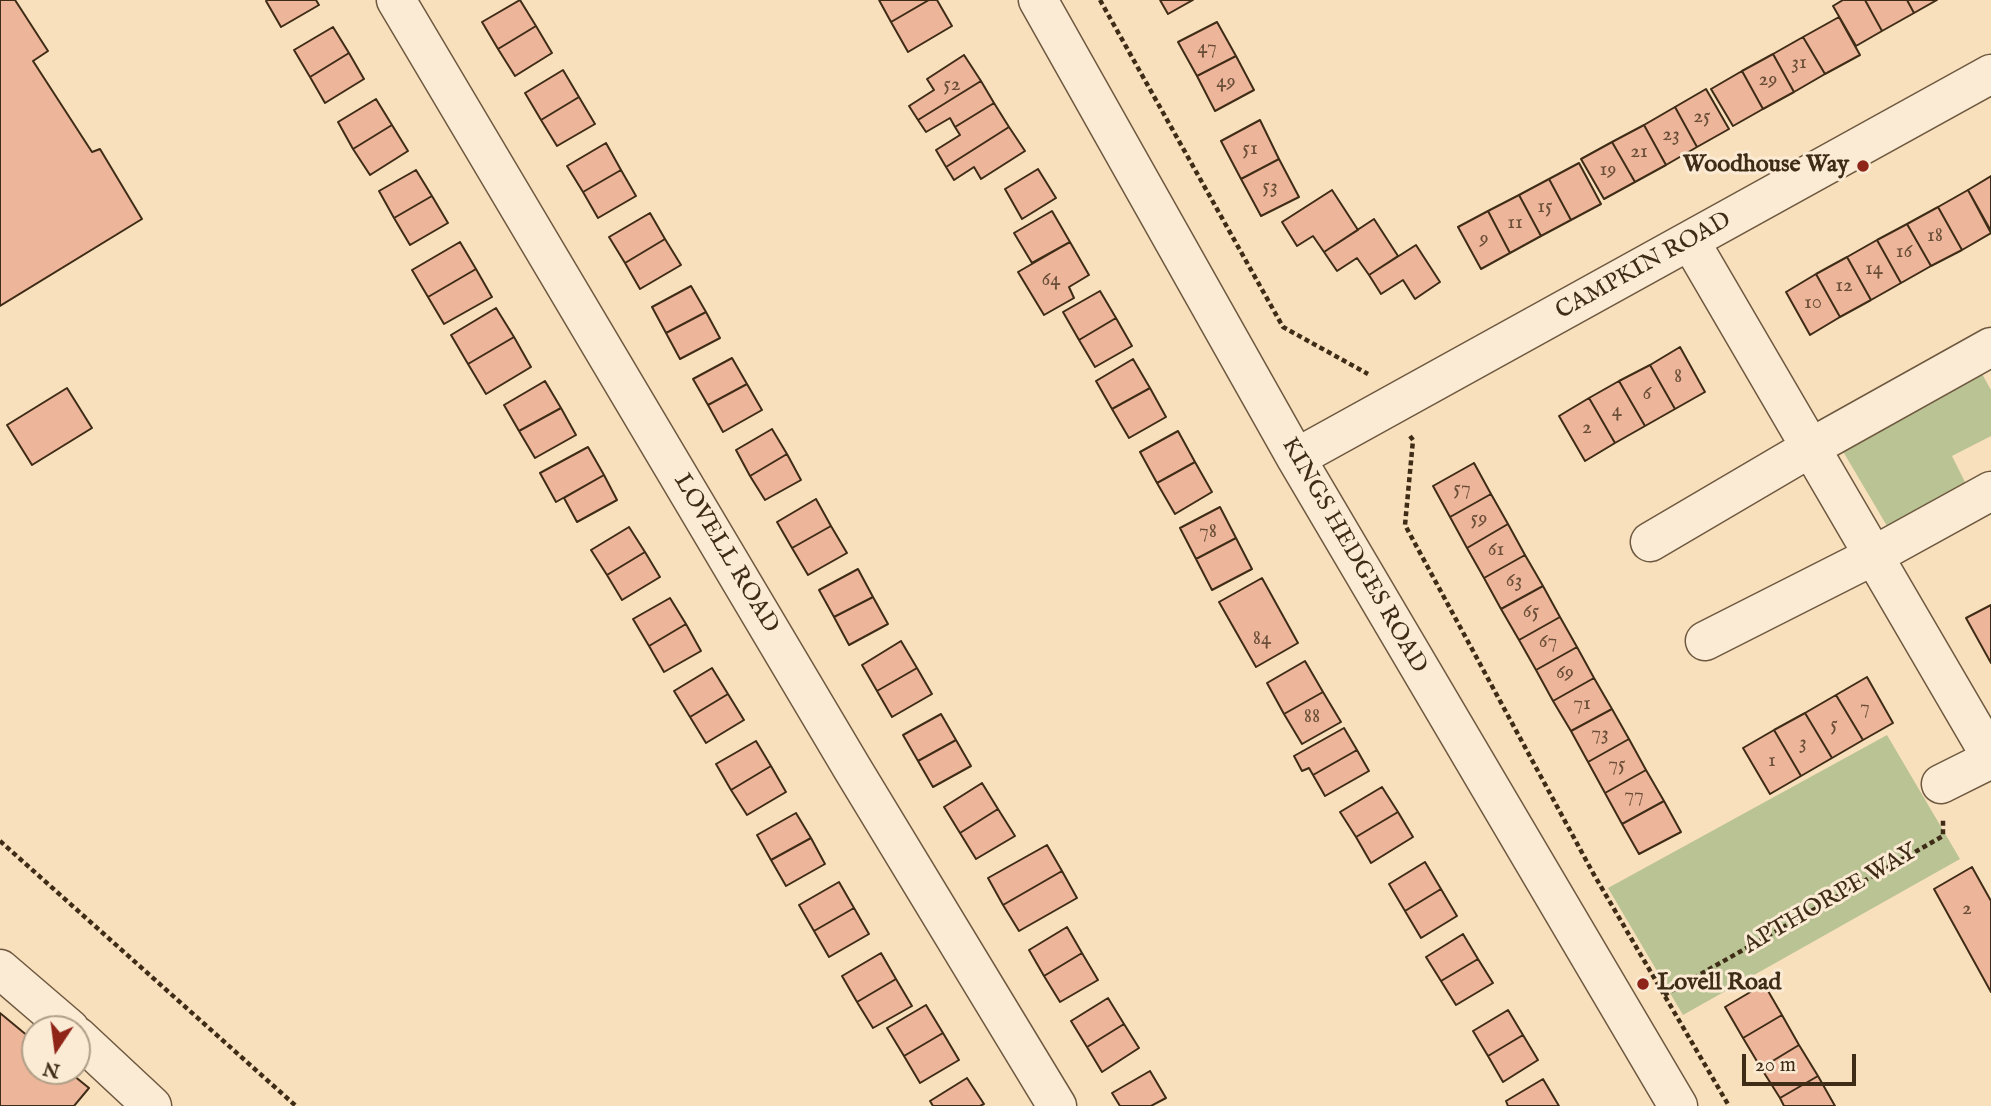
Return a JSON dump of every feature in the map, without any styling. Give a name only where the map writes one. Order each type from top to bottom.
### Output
[{"type":"street","name":"LOVELL ROAD","points":[[397,0],[845,756],[1057,1106]]},
{"type":"street","name":"KINGS HEDGES ROAD","points":[[1038,0],[1296,458],[1678,1106]]},
{"type":"street","name":"CAMPKIN ROAD","points":[[1296,458],[1391,408],[1991,74]]},
{"type":"street","points":[[1690,241],[1991,758],[1941,784]]},
{"type":"street","points":[[1650,542],[1810,448],[1991,347]]},
{"type":"street","points":[[1705,641],[1873,556],[1991,491]]},
{"type":"street","points":[[0,969],[54,1015]]},
{"type":"street","points":[[91,1049],[152,1106]]},
{"type":"path","points":[[1100,0],[1283,327],[1367,374],[1413,440],[1405,525],[1593,873],[1729,1106]]},
{"type":"path","name":"APTHORPE WAY","points":[[1624,1018],[1943,836],[1941,784]]},
{"type":"path","points":[[0,841],[296,1106]]},
{"type":"green space","points":[[1976,363],[1991,390],[1991,436],[1952,456],[1967,486],[1890,531],[1838,443]]},
{"type":"green space","points":[[1887,735],[1960,859],[1683,1015],[1608,888]]},
{"type":"building","points":[[0,0],[15,0],[48,51],[33,61],[92,152],[100,149],[142,219],[0,306]]},
{"type":"building","points":[[316,0],[319,5],[281,27],[266,1]]},
{"type":"building","points":[[520,0],[536,26],[498,49],[482,22]]},
{"type":"building","points":[[879,0],[929,0],[891,22]]},
{"type":"building","points":[[929,0],[937,0],[952,26],[908,52],[891,22]]},
{"type":"building","points":[[1160,0],[1193,0],[1168,14]]},
{"type":"building","points":[[1843,0],[1865,0],[1882,31],[1856,46],[1833,6]]},
{"type":"building","points":[[1865,0],[1907,0],[1914,13],[1882,31]]},
{"type":"building","points":[[1907,0],[1937,0],[1914,13]]},
{"type":"building","points":[[1839,17],[1860,55],[1825,74],[1803,37]]},
{"type":"building","points":[[1217,22],[1236,56],[1197,76],[1178,42]]},
{"type":"building","points":[[536,26],[552,53],[515,76],[498,49]]},
{"type":"building","points":[[333,27],[349,53],[310,77],[294,50]]},
{"type":"building","points":[[1803,37],[1825,74],[1794,92],[1773,54]]},
{"type":"building","points":[[349,53],[364,79],[325,103],[310,77]]},
{"type":"building","points":[[1773,54],[1794,92],[1763,109],[1742,71]]},
{"type":"building","points":[[964,55],[981,81],[918,120],[909,106],[934,90],[927,79]]},
{"type":"building","points":[[1236,56],[1254,90],[1215,111],[1197,76]]},
{"type":"building","points":[[563,70],[579,97],[541,120],[525,93]]},
{"type":"building","points":[[1742,71],[1763,109],[1733,126],[1711,89]]},
{"type":"building","points":[[981,81],[994,103],[955,127],[950,118],[926,132],[918,120]]},
{"type":"building","points":[[1706,89],[1729,129],[1697,147],[1675,107]]},
{"type":"building","points":[[579,97],[595,124],[557,146],[541,120]]},
{"type":"building","points":[[376,99],[392,125],[353,149],[338,122]]},
{"type":"building","points":[[994,103],[1009,127],[946,167],[936,150],[960,135],[955,127]]},
{"type":"building","points":[[1675,107],[1697,147],[1666,165],[1644,125]]},
{"type":"building","points":[[1260,120],[1279,159],[1241,179],[1221,141]]},
{"type":"building","points":[[392,125],[408,151],[370,175],[353,149]]},
{"type":"building","points":[[1644,125],[1666,165],[1635,182],[1612,142]]},
{"type":"building","points":[[1009,127],[1025,151],[981,179],[974,167],[954,180],[946,167]]},
{"type":"building","points":[[1612,142],[1635,182],[1604,199],[1581,159]]},
{"type":"building","points":[[606,143],[621,170],[583,192],[567,166]]},
{"type":"building","points":[[1279,159],[1299,197],[1261,216],[1241,179]]},
{"type":"building","points":[[1579,163],[1601,204],[1571,220],[1549,179]]},
{"type":"building","points":[[1038,169],[1056,198],[1022,219],[1005,189]]},
{"type":"building","points":[[416,170],[432,196],[394,218],[379,191]]},
{"type":"building","points":[[621,170],[636,196],[598,218],[583,192]]},
{"type":"building","points":[[1991,176],[1991,231],[1968,190]]},
{"type":"building","points":[[1549,179],[1571,220],[1541,236],[1519,195]]},
{"type":"building","points":[[1332,190],[1358,230],[1324,252],[1313,236],[1297,246],[1282,222]]},
{"type":"building","points":[[1968,190],[1991,233],[1962,250],[1938,207]]},
{"type":"building","points":[[1519,195],[1541,236],[1510,253],[1488,211]]},
{"type":"building","points":[[432,196],[448,223],[410,245],[394,218]]},
{"type":"building","points":[[1938,207],[1962,250],[1931,266],[1907,224]]},
{"type":"building","points":[[1052,211],[1070,242],[1032,263],[1014,233]]},
{"type":"building","points":[[1488,211],[1510,253],[1481,269],[1458,227]]},
{"type":"building","points":[[650,213],[665,239],[625,263],[609,237]]},
{"type":"building","points":[[1374,219],[1398,256],[1369,275],[1357,258],[1337,271],[1324,252]]},
{"type":"building","points":[[1907,224],[1931,266],[1901,283],[1877,240]]},
{"type":"building","points":[[665,239],[681,265],[640,289],[625,263]]},
{"type":"building","points":[[1877,240],[1901,283],[1871,300],[1847,257]]},
{"type":"building","points":[[460,242],[476,269],[428,297],[412,270]]},
{"type":"building","points":[[1070,242],[1089,275],[1069,287],[1074,298],[1044,315],[1018,272]]},
{"type":"building","points":[[1416,245],[1440,282],[1415,299],[1403,280],[1381,294],[1369,275]]},
{"type":"building","points":[[1847,257],[1871,300],[1840,317],[1816,274]]},
{"type":"building","points":[[476,269],[492,297],[444,324],[428,297]]},
{"type":"building","points":[[1816,274],[1840,317],[1810,335],[1786,292]]},
{"type":"building","points":[[691,286],[706,312],[666,333],[652,307]]},
{"type":"building","points":[[1100,291],[1116,318],[1079,340],[1063,312]]},
{"type":"building","points":[[496,308],[514,337],[468,364],[451,335]]},
{"type":"building","points":[[706,312],[720,338],[680,359],[666,333]]},
{"type":"building","points":[[1116,318],[1132,346],[1095,367],[1079,340]]},
{"type":"building","points":[[514,337],[531,367],[486,394],[468,364]]},
{"type":"building","points":[[1680,347],[1705,392],[1675,409],[1650,365]]},
{"type":"building","points":[[732,358],[747,384],[708,405],[693,379]]},
{"type":"building","points":[[1133,359],[1150,388],[1112,409],[1096,381]]},
{"type":"building","points":[[1650,365],[1675,409],[1645,426],[1619,381]]},
{"type":"building","points":[[545,381],[561,408],[519,431],[504,405]]},
{"type":"building","points":[[1619,381],[1645,426],[1615,443],[1589,398]]},
{"type":"building","points":[[747,384],[762,410],[723,432],[708,405]]},
{"type":"building","points":[[67,388],[92,428],[32,465],[7,425]]},
{"type":"building","points":[[1150,388],[1166,417],[1129,438],[1112,409]]},
{"type":"building","points":[[1589,398],[1615,443],[1585,461],[1559,416]]},
{"type":"building","points":[[561,408],[576,435],[535,458],[519,431]]},
{"type":"building","points":[[772,429],[787,454],[750,476],[736,450]]},
{"type":"building","points":[[1178,431],[1195,462],[1157,483],[1140,452]]},
{"type":"building","points":[[588,447],[604,475],[556,502],[540,473]]},
{"type":"building","points":[[787,454],[801,480],[765,500],[750,476]]},
{"type":"building","points":[[1195,462],[1212,492],[1175,514],[1157,483]]},
{"type":"building","points":[[1474,463],[1491,494],[1450,517],[1433,486]]},
{"type":"building","points":[[604,475],[617,500],[577,522],[564,498]]},
{"type":"building","points":[[1491,494],[1508,524],[1467,548],[1450,517]]},
{"type":"building","points":[[816,499],[831,526],[792,548],[777,522]]},
{"type":"building","points":[[1220,507],[1236,538],[1196,559],[1180,528]]},
{"type":"building","points":[[1508,524],[1525,555],[1484,578],[1467,548]]},
{"type":"building","points":[[831,526],[847,553],[808,575],[792,548]]},
{"type":"building","points":[[629,527],[645,552],[607,575],[591,550]]},
{"type":"building","points":[[1236,538],[1252,569],[1212,590],[1196,559]]},
{"type":"building","points":[[645,552],[660,577],[622,600],[607,575]]},
{"type":"building","points":[[1525,555],[1543,586],[1501,609],[1484,578]]},
{"type":"building","points":[[858,569],[873,597],[834,617],[819,590]]},
{"type":"building","points":[[1262,578],[1298,643],[1256,667],[1219,602]]},
{"type":"building","points":[[1543,586],[1560,617],[1519,640],[1501,609]]},
{"type":"building","points":[[873,597],[888,624],[849,645],[834,617]]},
{"type":"building","points":[[670,598],[686,624],[649,646],[633,619]]},
{"type":"building","points":[[1991,605],[1991,663],[1966,618]]},
{"type":"building","points":[[1560,617],[1577,647],[1536,670],[1519,640]]},
{"type":"building","points":[[686,624],[701,651],[664,672],[649,646]]},
{"type":"building","points":[[901,641],[917,668],[877,691],[862,665]]},
{"type":"building","points":[[1577,647],[1594,678],[1553,701],[1536,670]]},
{"type":"building","points":[[1305,661],[1323,692],[1284,714],[1267,683]]},
{"type":"building","points":[[712,668],[728,694],[690,717],[674,691]]},
{"type":"building","points":[[917,668],[932,694],[892,717],[877,691]]},
{"type":"building","points":[[1867,677],[1893,723],[1863,740],[1836,695]]},
{"type":"building","points":[[1594,678],[1612,709],[1571,731],[1553,701]]},
{"type":"building","points":[[1323,692],[1341,722],[1302,744],[1284,714]]},
{"type":"building","points":[[728,694],[744,720],[706,743],[690,717]]},
{"type":"building","points":[[1836,695],[1863,740],[1832,758],[1805,713]]},
{"type":"building","points":[[1612,709],[1629,739],[1588,762],[1571,731]]},
{"type":"building","points":[[1805,713],[1832,758],[1801,776],[1774,730]]},
{"type":"building","points":[[941,714],[956,740],[918,761],[903,735]]},
{"type":"building","points":[[1344,728],[1357,750],[1313,775],[1309,768],[1302,771],[1294,756]]},
{"type":"building","points":[[1774,730],[1801,776],[1770,794],[1743,748]]},
{"type":"building","points":[[1629,739],[1646,770],[1605,793],[1588,762]]},
{"type":"building","points":[[956,740],[971,766],[933,787],[918,761]]},
{"type":"building","points":[[756,741],[771,766],[731,790],[716,764]]},
{"type":"building","points":[[1357,750],[1369,771],[1325,796],[1313,775]]},
{"type":"building","points":[[771,766],[786,792],[747,815],[731,790]]},
{"type":"building","points":[[1646,770],[1664,801],[1622,824],[1605,793]]},
{"type":"building","points":[[982,783],[998,809],[960,833],[944,807]]},
{"type":"building","points":[[1382,787],[1398,812],[1356,837],[1340,812]]},
{"type":"building","points":[[1664,801],[1681,832],[1639,854],[1622,824]]},
{"type":"building","points":[[998,809],[1015,836],[976,859],[960,833]]},
{"type":"building","points":[[1398,812],[1413,837],[1371,863],[1356,837]]},
{"type":"building","points":[[796,813],[811,838],[771,860],[757,835]]},
{"type":"building","points":[[811,838],[825,864],[786,886],[771,860]]},
{"type":"building","points":[[1047,845],[1062,871],[1003,905],[988,878]]},
{"type":"building","points":[[1425,862],[1441,889],[1405,911],[1389,884]]},
{"type":"building","points":[[1972,867],[1991,901],[1991,992],[1934,889]]},
{"type":"building","points":[[1062,871],[1077,898],[1019,931],[1003,905]]},
{"type":"building","points":[[839,882],[854,908],[814,931],[799,905]]},
{"type":"building","points":[[1441,889],[1457,916],[1421,938],[1405,911]]},
{"type":"building","points":[[854,908],[869,934],[829,957],[814,931]]},
{"type":"building","points":[[1067,927],[1082,953],[1044,976],[1029,950]]},
{"type":"building","points":[[1463,934],[1478,959],[1441,981],[1426,957]]},
{"type":"building","points":[[881,953],[896,979],[857,1002],[842,976]]},
{"type":"building","points":[[1082,953],[1098,980],[1060,1002],[1044,976]]},
{"type":"building","points":[[1478,959],[1493,983],[1456,1005],[1441,981]]},
{"type":"building","points":[[896,979],[912,1006],[873,1028],[857,1002]]},
{"type":"building","points":[[1764,984],[1782,1015],[1743,1038],[1725,1007]]},
{"type":"building","points":[[1108,998],[1124,1024],[1087,1047],[1071,1021]]},
{"type":"building","points":[[926,1005],[943,1033],[904,1056],[887,1028]]},
{"type":"building","points":[[1508,1010],[1523,1035],[1488,1056],[1473,1031]]},
{"type":"building","points":[[0,1013],[21,1030],[21,1085],[85,1085],[89,1088],[74,1106],[0,1106]]},
{"type":"building","points":[[1782,1015],[1799,1045],[1761,1068],[1743,1038]]},
{"type":"building","points":[[1124,1024],[1139,1048],[1102,1072],[1087,1047]]},
{"type":"building","points":[[943,1033],[959,1060],[920,1083],[904,1056]]},
{"type":"building","points":[[1523,1035],[1538,1060],[1503,1082],[1488,1056]]},
{"type":"building","points":[[1799,1045],[1818,1076],[1780,1098],[1761,1068]]},
{"type":"building","points":[[1150,1071],[1166,1098],[1151,1106],[1120,1106],[1112,1093]]},
{"type":"building","points":[[1818,1076],[1835,1106],[1784,1106],[1780,1098]]},
{"type":"building","points":[[967,1078],[984,1104],[933,1106],[930,1101]]},
{"type":"building","points":[[1543,1079],[1559,1106],[1508,1106],[1506,1101]]},
{"type":"place","name":"Woodhouse Way","points":[[1863,166]]},
{"type":"place","name":"Lovell Road","points":[[1643,984]]}]
